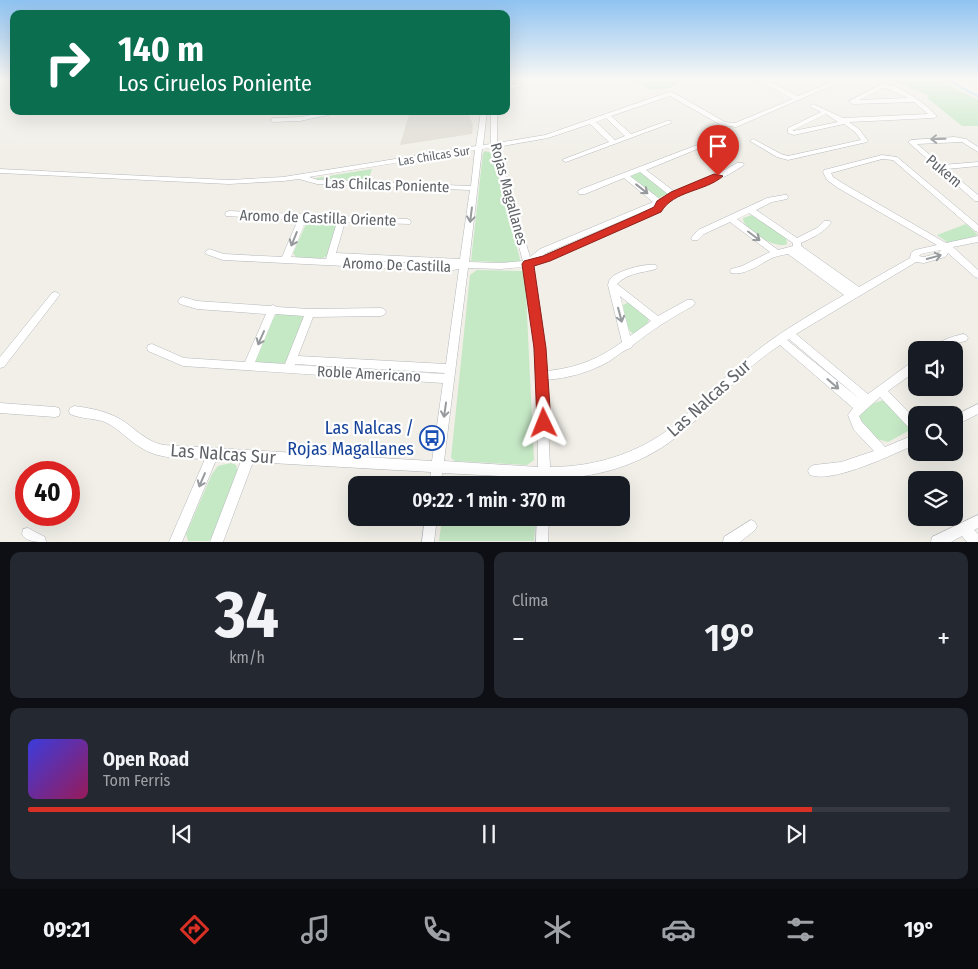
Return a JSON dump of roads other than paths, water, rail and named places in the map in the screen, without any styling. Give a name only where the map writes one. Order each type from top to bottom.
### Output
[{"type":"street","name":"Las Chilcas Sur","points":[[0,171],[230,182],[302,177],[546,137],[639,104]]},
{"type":"street","name":"Las Chilcas Sur","points":[[689,104],[723,124],[734,126],[785,104]]},
{"type":"street","points":[[753,141],[779,156],[788,158],[866,140],[843,121],[809,104]]},
{"type":"street","points":[[826,112],[790,129],[790,132],[794,133],[843,121],[934,116],[921,104]]},
{"type":"street","points":[[272,120],[300,119],[322,115]]},
{"type":"street","name":"Rojas Magallanes","points":[[436,476],[484,115]]},
{"type":"street","name":"Rojas Magallanes","points":[[494,115],[494,146],[528,264],[537,321],[542,376],[544,476]]},
{"type":"street","points":[[607,116],[629,136]]},
{"type":"street","points":[[861,134],[865,125],[875,118]]},
{"type":"street","points":[[592,122],[613,142]]},
{"type":"street","points":[[566,160],[669,122]]},
{"type":"street","name":"Pukem","points":[[977,197],[911,142],[964,140],[978,150]]},
{"type":"street","points":[[582,192],[705,144]]},
{"type":"street","points":[[978,229],[895,158],[882,157],[827,171],[828,176],[841,186],[947,247],[978,276]]},
{"type":"street","points":[[941,167],[978,164]]},
{"type":"street","name":"Aromo De Castilla","points":[[209,252],[223,257],[285,261],[330,260],[456,268],[465,265],[528,264],[546,259],[641,218],[658,209],[661,204],[674,194],[740,165]]},
{"type":"street","points":[[640,169],[674,194]]},
{"type":"street","points":[[624,175],[661,204]]},
{"type":"street","name":"Las Chilcas Poniente","points":[[302,177],[317,182],[474,188]]},
{"type":"street","points":[[695,238],[701,232],[770,200],[784,197]]},
{"type":"street","points":[[751,210],[794,247],[855,294]]},
{"type":"street","name":"Aromo de Castilla Oriente","points":[[229,214],[407,222]]},
{"type":"street","points":[[285,261],[303,218]]},
{"type":"street","name":"Aromo De Castilla","points":[[330,260],[342,219]]},
{"type":"street","points":[[732,219],[777,253]]},
{"type":"street","points":[[734,270],[744,269],[794,247],[820,230],[827,223]]},
{"type":"street","points":[[915,259],[928,259],[942,255],[947,247],[978,239]]},
{"type":"street","name":"Las Nalcas Sur","points":[[556,476],[600,467],[647,450],[673,433],[728,380],[780,339],[915,259]]},
{"type":"street","points":[[628,345],[612,284],[615,279],[639,269],[653,267]]},
{"type":"street","points":[[612,284],[658,321]]},
{"type":"street","points":[[0,364],[55,295]]},
{"type":"street","points":[[182,300],[197,306],[310,313],[381,312]]},
{"type":"street","points":[[542,376],[560,374],[601,363],[628,345],[658,321],[690,304]]},
{"type":"street","points":[[248,366],[273,310]]},
{"type":"street","points":[[290,365],[310,313]]},
{"type":"street","points":[[790,334],[864,404]]},
{"type":"street","points":[[950,341],[963,338]]},
{"type":"street","points":[[780,339],[864,404]]},
{"type":"street","name":"Roble Americano","points":[[152,348],[183,362],[248,366],[290,365],[450,374]]},
{"type":"street","points":[[883,453],[855,421],[853,415],[864,404],[908,371]]},
{"type":"street","points":[[881,391],[908,418]]},
{"type":"street","points":[[0,408],[56,412]]},
{"type":"street","points":[[963,416],[978,409]]},
{"type":"street","name":"Las Nalcas Sur","points":[[74,412],[93,414],[111,420],[148,447],[163,451],[438,467],[518,476]]},
{"type":"street","points":[[814,471],[831,471],[859,464],[908,442]]},
{"type":"street","points":[[175,542],[213,454]]},
{"type":"street","points":[[216,542],[249,456]]},
{"type":"street","points":[[937,542],[965,530],[978,521]]},
{"type":"street","points":[[428,542],[430,526]]},
{"type":"street","points":[[542,542],[543,526]]},
{"type":"street","points":[[729,542],[751,526]]},
{"type":"street","points":[[965,530],[976,542]]},
{"type":"street","points":[[28,534],[40,542]]},
{"type":"place","name":"Las Nalcas / Rojas Magallanes","points":[[432,438]]}]
